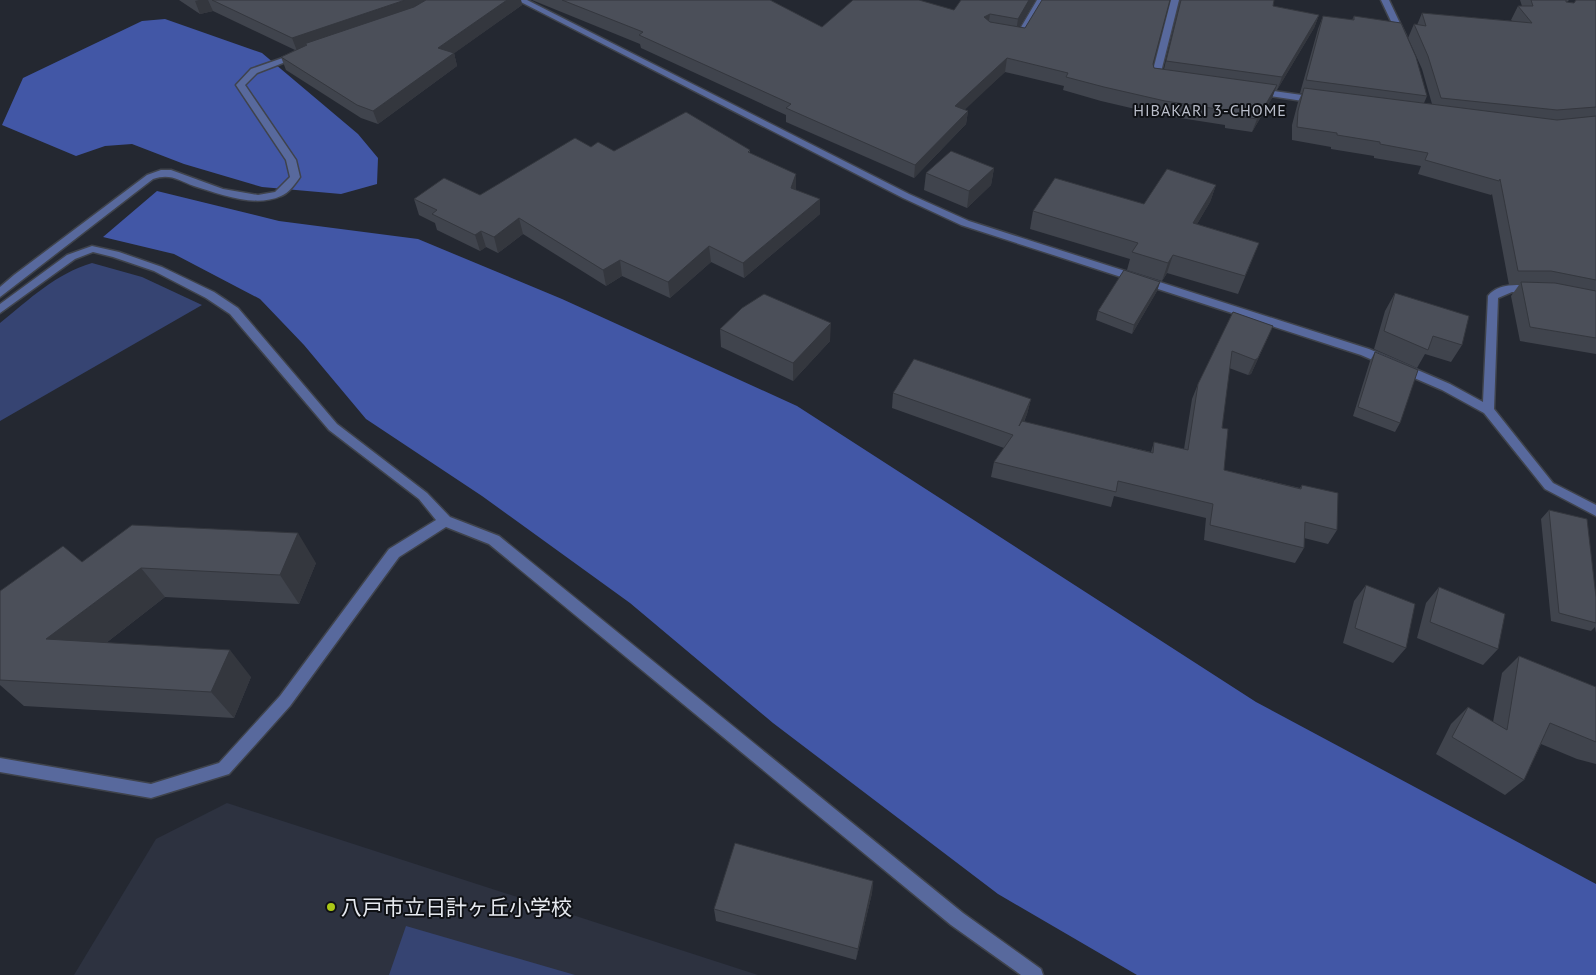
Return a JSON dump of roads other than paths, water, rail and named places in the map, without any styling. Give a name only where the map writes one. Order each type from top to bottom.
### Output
[{"type":"street","points":[[521,0],[906,196],[965,223],[1365,352],[1446,387],[1488,410],[1549,486],[1596,511]]},
{"type":"street","points":[[1004,34],[1019,37],[1040,0]]},
{"type":"street","points":[[1174,80],[1155,78],[1175,0]]},
{"type":"street","points":[[1385,0],[1406,46]]},
{"type":"street","points":[[0,293],[34,263],[71,235],[150,177],[161,173],[171,172],[211,188],[250,197],[266,198],[279,194],[295,177],[291,160],[240,85],[254,71],[311,52]]},
{"type":"street","points":[[1253,91],[1321,101]]},
{"type":"street","points":[[0,309],[71,257],[92,250],[115,254],[158,269],[210,295],[234,311],[286,370],[333,428],[423,496],[445,521],[494,540],[949,912],[1029,973]]},
{"type":"street","points":[[1488,410],[1493,296],[1503,290],[1519,288],[1538,291]]},
{"type":"street","points":[[0,765],[151,792],[224,769],[285,701],[394,553],[445,521]]},
{"type":"place","name":"八戸市立日計ヶ丘小学校","points":[[331,907]]},
{"type":"district","name":"HIBAKARI 3-CHOME","points":[[1210,110]]}]
